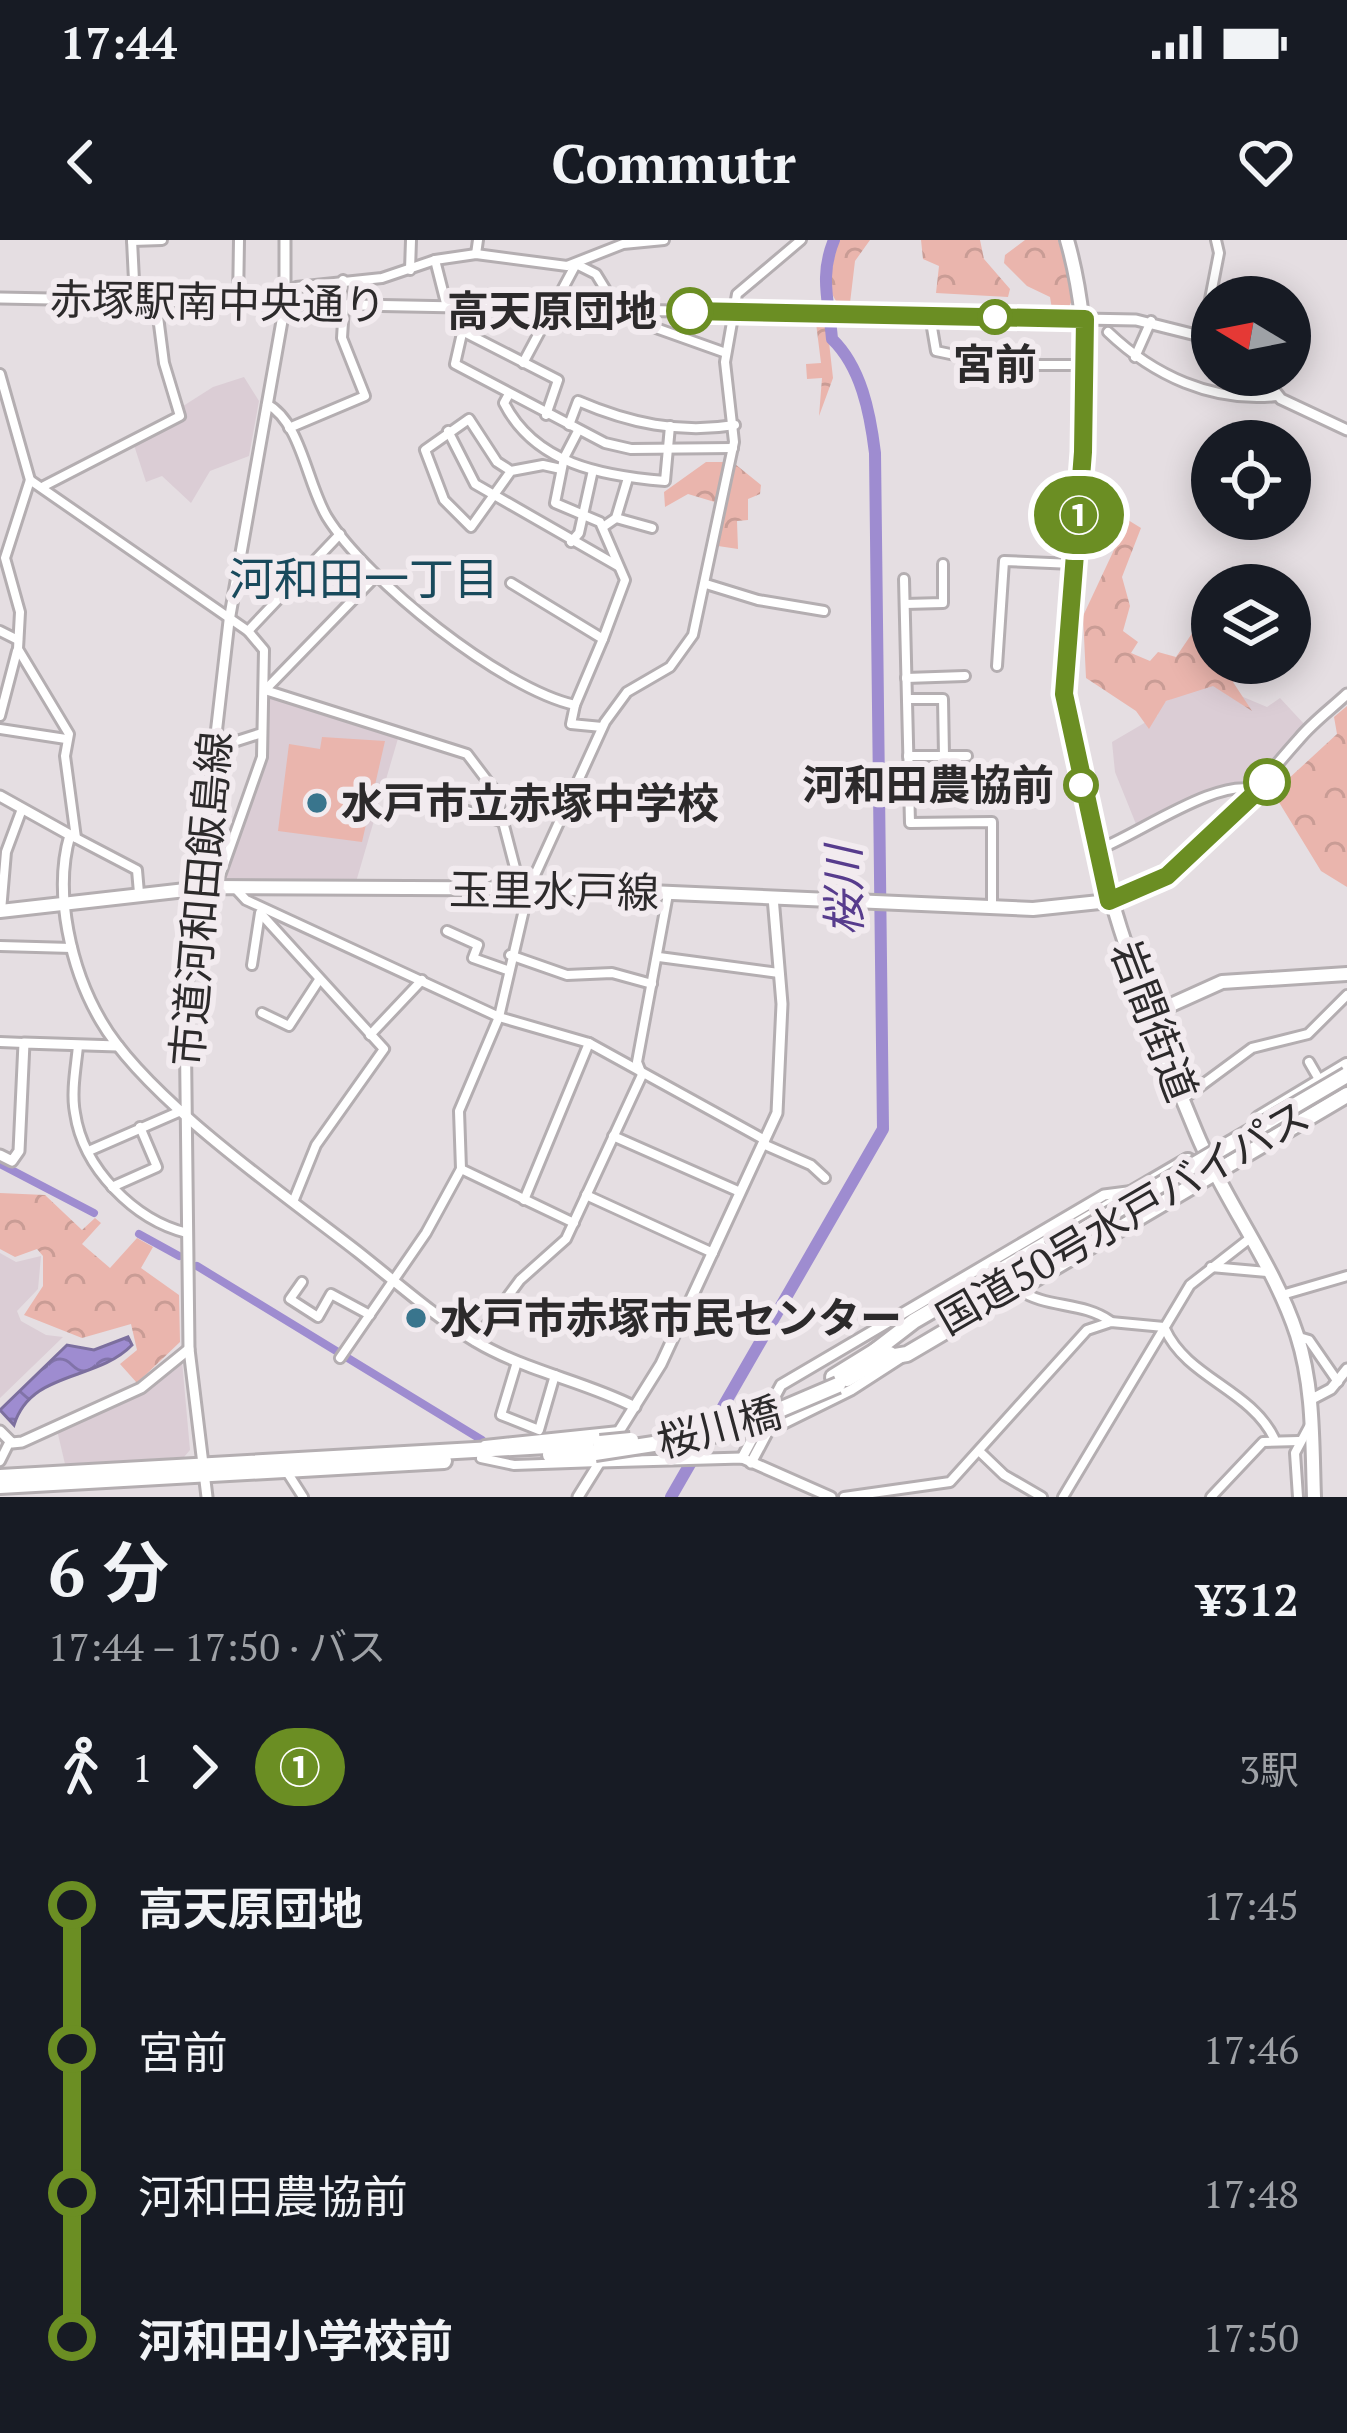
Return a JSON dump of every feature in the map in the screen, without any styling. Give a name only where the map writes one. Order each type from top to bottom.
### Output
[{"type":"highway","points":[[879,1354],[914,1321],[1347,1071]]},
{"type":"highway","name":"国道50号水戸バイパス","points":[[1051,1254],[1347,1071]]},
{"type":"highway","points":[[879,1354],[907,1354],[1347,1090]]},
{"type":"highway","name":"国道50号水戸バイパス","points":[[836,1381],[1051,1254],[1347,1090]]},
{"type":"highway","name":"桜川橋","points":[[599,1452],[725,1432],[836,1381]]},
{"type":"highway","points":[[0,1486],[201,1470],[280,1458],[599,1452]]},
{"type":"highway","points":[[0,1477],[201,1470]]},
{"type":"main road","name":"岩間街道","points":[[1067,240],[1085,319],[1086,365],[1064,694],[1109,901],[1204,1152],[1298,1336],[1310,1400],[1314,1497]]},
{"type":"main road","name":"玉里水戸線","points":[[0,911],[209,887],[525,888],[1050,908],[1109,901]]},
{"type":"main road","points":[[1151,1015],[1222,982],[1347,974]]},
{"type":"street","points":[[135,301],[132,240],[162,240]]},
{"type":"street","points":[[238,303],[239,240]]},
{"type":"street","name":"市道河和田飯島線","points":[[208,1497],[188,1349],[185,1005],[209,887],[215,748],[229,621],[285,304],[285,240]]},
{"type":"street","points":[[410,270],[411,240]]},
{"type":"street","points":[[476,254],[478,240]]},
{"type":"street","points":[[285,304],[296,287],[382,278],[435,260],[476,254],[542,265],[576,263],[622,242],[664,240]]},
{"type":"street","points":[[343,1355],[460,1169],[459,1111],[499,1017],[525,888],[603,727],[628,692],[662,673],[687,647],[706,584],[733,448],[735,424],[726,352],[733,312],[742,285],[801,240]]},
{"type":"street","points":[[1216,240],[1216,276]]},
{"type":"street","points":[[435,260],[446,307]]},
{"type":"street","points":[[524,363],[576,263]]},
{"type":"street","points":[[576,263],[596,274],[618,310]]},
{"type":"street","points":[[289,428],[365,396],[342,338],[343,280]]},
{"type":"street","name":"赤塚駅南中央通り","points":[[0,298],[1085,319],[1151,321],[1191,332]]},
{"type":"street","points":[[43,487],[180,416],[164,363],[156,302]]},
{"type":"street","points":[[468,307],[455,364],[546,415],[619,447],[733,448]]},
{"type":"street","points":[[639,310],[653,327],[726,352]]},
{"type":"street","points":[[930,316],[937,351],[1003,365],[1086,365]]},
{"type":"street","points":[[1135,357],[1151,321]]},
{"type":"street","points":[[463,332],[558,380],[546,415]]},
{"type":"street","points":[[1108,332],[1156,372],[1191,384]]},
{"type":"street","points":[[0,374],[30,480],[5,558],[20,612],[18,645],[0,716]]},
{"type":"street","points":[[509,394],[504,403],[520,434],[562,463]]},
{"type":"street","points":[[1276,396],[1347,430]]},
{"type":"street","points":[[603,727],[572,724],[575,705],[625,590],[603,527],[584,513],[555,503],[578,401],[623,422],[735,424]]},
{"type":"street","points":[[267,404],[289,428],[315,493],[340,534],[376,576],[453,640],[537,690],[575,705]]},
{"type":"street","points":[[511,471],[489,452],[469,419],[425,449],[444,500],[472,527],[511,471],[562,463],[665,481],[670,426]]},
{"type":"street","points":[[448,431],[464,471],[494,497],[619,566]]},
{"type":"street","points":[[571,542],[584,513],[593,470]]},
{"type":"street","points":[[603,527],[616,518],[628,478]]},
{"type":"street","points":[[30,480],[261,643],[267,661],[255,785],[209,887]]},
{"type":"street","points":[[616,518],[652,528]]},
{"type":"street","points":[[248,632],[340,534]]},
{"type":"street","points":[[997,666],[1004,561],[1074,564]]},
{"type":"street","points":[[905,604],[944,603],[943,564]]},
{"type":"street","points":[[265,690],[376,576]]},
{"type":"street","points":[[904,579],[910,823],[992,822],[992,907]]},
{"type":"street","points":[[511,583],[604,639]]},
{"type":"street","points":[[706,584],[824,611]]},
{"type":"street","points":[[0,631],[18,645],[35,684],[61,714],[69,734],[73,837],[65,901],[72,948],[91,1002],[118,1046],[184,1110],[293,1202],[475,1341],[635,1407]]},
{"type":"street","points":[[906,678],[965,676]]},
{"type":"street","points":[[265,690],[467,754],[495,791],[525,888]]},
{"type":"street","points":[[1109,901],[1167,876],[1258,791],[1295,743],[1347,694]]},
{"type":"street","points":[[907,699],[943,699],[944,756]]},
{"type":"street","points":[[0,729],[66,739]]},
{"type":"street","points":[[215,748],[262,734]]},
{"type":"street","points":[[908,756],[967,756]]},
{"type":"street","points":[[909,788],[1011,787]]},
{"type":"street","points":[[1096,851],[1218,791],[1240,787],[1258,791]]},
{"type":"street","points":[[0,796],[137,870],[139,893]]},
{"type":"street","points":[[457,808],[501,821]]},
{"type":"street","points":[[0,911],[6,852],[22,809]]},
{"type":"street","points":[[235,887],[383,1048],[316,1145],[293,1202]]},
{"type":"street","points":[[643,1075],[637,1062],[668,893]]},
{"type":"street","points":[[578,1497],[599,1452],[635,1407],[713,1253],[779,1101],[779,973],[773,897]]},
{"type":"street","points":[[246,900],[499,1017],[589,1043],[811,1165],[825,1178]]},
{"type":"street","points":[[252,965],[262,915]]},
{"type":"street","points":[[447,932],[478,945],[473,958],[507,970]]},
{"type":"street","points":[[0,946],[72,948]]},
{"type":"street","points":[[510,955],[567,975],[612,973],[652,984]]},
{"type":"street","points":[[659,958],[779,973]]},
{"type":"street","points":[[262,1013],[289,1026],[319,980]]},
{"type":"street","points":[[370,1035],[422,980]]},
{"type":"street","points":[[1183,1099],[1252,1048],[1308,1034],[1347,995]]},
{"type":"street","points":[[0,1042],[118,1046]]},
{"type":"street","points":[[0,1155],[12,1161],[19,1151],[24,1043]]},
{"type":"street","points":[[524,1200],[589,1043]]},
{"type":"street","points":[[78,1046],[75,1114],[112,1187],[128,1204],[187,1233]]},
{"type":"street","points":[[1309,1062],[1321,1082]]},
{"type":"street","points":[[475,1341],[520,1280],[566,1239],[643,1075]]},
{"type":"street","points":[[91,1150],[173,1109],[184,1110]]},
{"type":"street","points":[[112,1187],[157,1167],[140,1127]]},
{"type":"street","points":[[613,1136],[740,1192]]},
{"type":"street","points":[[460,1169],[574,1222]]},
{"type":"street","points":[[747,1461],[782,1385],[1104,1195],[1135,1191]]},
{"type":"street","points":[[586,1195],[713,1253]]},
{"type":"street","points":[[1063,1497],[1190,1285],[1249,1239]]},
{"type":"street","points":[[1211,1268],[1267,1271]]},
{"type":"street","points":[[1280,1295],[1347,1276]]},
{"type":"street","points":[[302,1282],[290,1300],[318,1317],[331,1294],[371,1316]]},
{"type":"street","points":[[1017,1288],[1053,1304],[1098,1313],[1111,1322],[1164,1327]]},
{"type":"street","points":[[844,1497],[943,1486],[1077,1338],[1111,1322]]},
{"type":"street","points":[[1164,1327],[1182,1355],[1247,1405],[1274,1438]]},
{"type":"street","points":[[1298,1336],[1309,1340],[1338,1382]]},
{"type":"street","points":[[0,1431],[18,1444],[141,1388],[188,1349]]},
{"type":"street","points":[[747,1461],[768,1431],[851,1390],[907,1354]]},
{"type":"street","points":[[517,1362],[501,1415],[538,1430],[555,1375]]},
{"type":"street","points":[[1310,1400],[1338,1382],[1347,1369]]},
{"type":"street","points":[[1298,1497],[1293,1470],[1298,1441],[1312,1424]]},
{"type":"street","points":[[482,1454],[494,1441],[620,1431]]},
{"type":"street","points":[[1211,1497],[1263,1442],[1274,1438],[1298,1441]]},
{"type":"street","points":[[0,1461],[10,1441]]},
{"type":"street","points":[[979,1451],[1004,1475],[1042,1497]]},
{"type":"street","points":[[599,1452],[747,1461],[827,1496]]},
{"type":"street","points":[[280,1458],[303,1497]]},
{"type":"shaded area","points":[[244,377],[259,401],[249,456],[210,471],[191,503],[162,476],[146,482],[133,442],[184,416],[180,408],[213,387]]},
{"type":"shaded area","points":[[1201,686],[1217,686],[1267,707],[1280,698],[1305,725],[1263,776],[1210,789],[1138,829],[1115,772],[1112,742],[1158,715],[1155,706]]},
{"type":"shaded area","name":"水戸市立赤塚中学校","points":[[268,694],[399,735],[356,882],[275,886],[221,880],[265,757]]},
{"type":"shaded area","points":[[0,1253],[16,1262],[41,1256],[38,1289],[17,1311],[21,1321],[46,1335],[63,1337],[0,1398]]},
{"type":"shaded area","points":[[182,1361],[190,1450],[184,1457],[65,1464],[57,1430]]},
{"type":"green space","points":[[838,240],[870,240],[855,261],[850,303],[836,301],[828,287]]},
{"type":"green space","points":[[921,240],[980,240],[984,259],[1010,289],[1008,297],[936,293],[939,266],[923,259]]},
{"type":"green space","points":[[1025,240],[1058,240],[1075,294],[1068,309],[1052,309],[1050,297],[1027,286],[1004,263],[1005,255]]},
{"type":"green space","points":[[816,323],[827,324],[833,378],[819,416],[822,378],[807,379],[806,364],[821,363]]},
{"type":"green space","points":[[706,462],[726,462],[718,503],[688,494],[665,507],[664,492]]},
{"type":"green space","points":[[735,464],[761,485],[760,494],[748,499],[748,520],[737,521],[738,549],[718,546]]},
{"type":"green space","points":[[1128,520],[1141,528],[1122,577],[1130,606],[1123,631],[1138,642],[1131,653],[1150,661],[1158,652],[1176,657],[1191,635],[1191,684],[1234,684],[1252,711],[1213,686],[1166,701],[1149,729],[1136,711],[1086,678],[1083,616]]},
{"type":"green space","points":[[1347,706],[1347,887],[1321,871],[1277,799],[1286,781],[1337,734],[1334,717]]},
{"type":"green space","points":[[322,737],[385,741],[362,842],[278,831],[289,744],[320,749]]},
{"type":"green space","points":[[0,1193],[45,1195],[82,1230],[95,1218],[101,1223],[82,1244],[110,1268],[137,1238],[153,1247],[141,1268],[179,1295],[180,1342],[137,1383],[120,1364],[137,1350],[131,1324],[82,1338],[24,1315],[43,1286],[43,1256],[37,1249],[15,1257],[0,1249]]},
{"type":"water","points":[[128,1337],[132,1345],[117,1357],[35,1394],[14,1425],[0,1410],[67,1345],[94,1350]]},
{"type":"waterway","name":"桜川","points":[[671,1497],[883,1129],[875,453],[857,377],[832,339],[826,277],[834,240]]},
{"type":"waterway","points":[[0,1164],[94,1213]]},
{"type":"waterway","points":[[139,1234],[179,1256]]},
{"type":"waterway","points":[[197,1266],[482,1440]]},
{"type":"bus line","name":"①","points":[[690,311],[1085,319],[1083,452],[1064,694],[1109,901],[1146,889],[1167,876],[1267,782]]},
{"type":"place","name":"高天原団地","points":[[690,311]]},
{"type":"place","name":"宮前","points":[[995,317]]},
{"type":"place","name":"河和田農協前","points":[[1081,785]]},
{"type":"place","name":"水戸市立赤塚中学校","points":[[317,803]]},
{"type":"place","name":"水戸市赤塚市民センター","points":[[416,1318]]},
{"type":"district","name":"河和田一丁目","points":[[364,579]]}]
